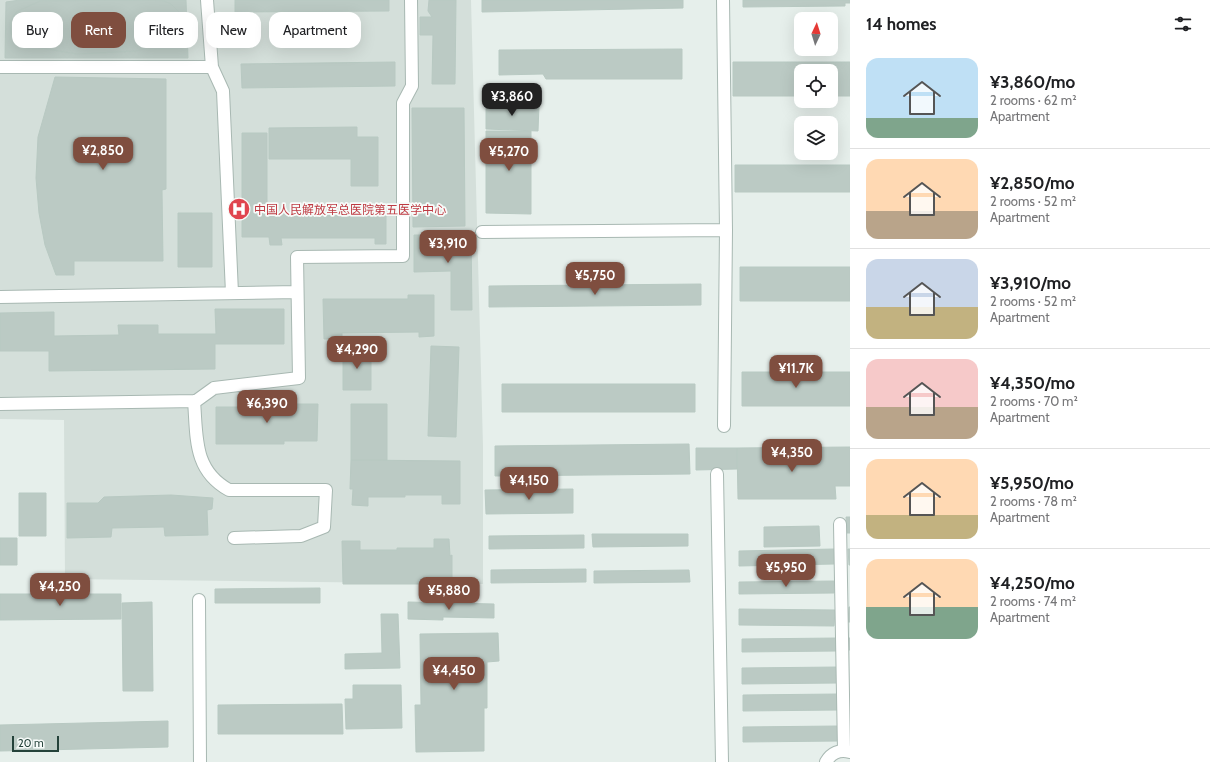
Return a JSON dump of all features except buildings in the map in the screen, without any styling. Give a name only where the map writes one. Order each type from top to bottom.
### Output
[{"type":"street","points":[[207,0],[212,67],[223,91],[232,293]]},
{"type":"street","points":[[0,404],[194,401],[214,388],[299,378],[297,257],[403,256],[403,104],[412,86],[411,0]]},
{"type":"street","points":[[723,0],[726,230],[724,426]]},
{"type":"street","points":[[0,67],[212,67]]},
{"type":"street","points":[[482,232],[726,230]]},
{"type":"street","points":[[0,298],[297,292]]},
{"type":"street","points":[[194,401],[199,457],[216,483],[230,490],[326,490],[324,527],[301,536],[234,538]]},
{"type":"street","points":[[717,474],[722,762]]},
{"type":"street","points":[[826,762],[835,752],[847,751],[840,524]]},
{"type":"street","points":[[199,600],[200,762]]},
{"type":"shaded area","name":"中国人民解放军总医院第五医学中心","points":[[0,0],[471,0],[483,446],[483,584],[65,579],[64,420],[0,419]]},
{"type":"place","name":"中国人民解放军总医院第五医学中心","points":[[239,209]]}]
